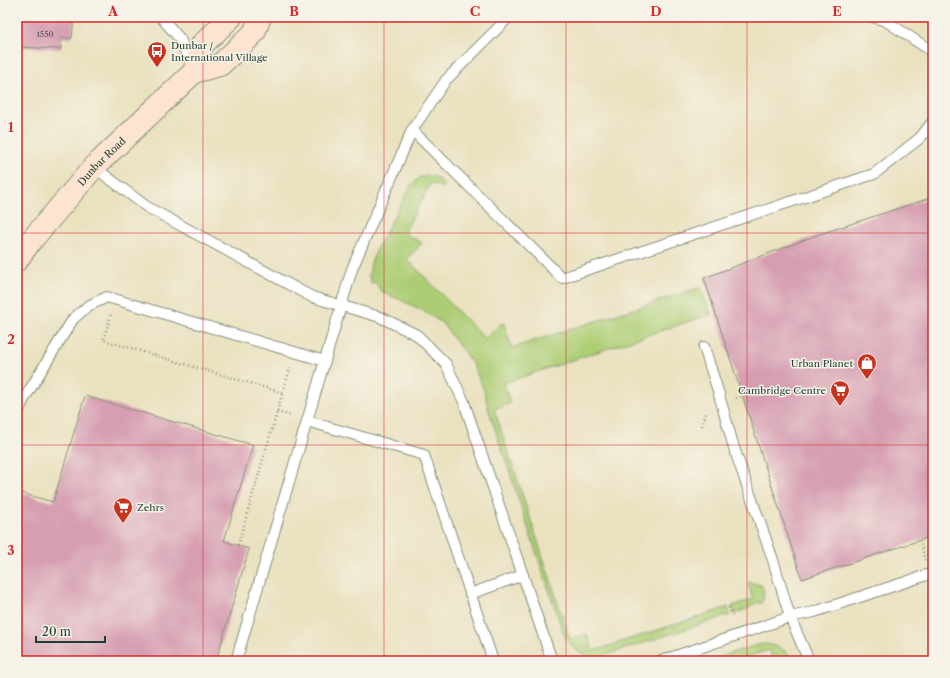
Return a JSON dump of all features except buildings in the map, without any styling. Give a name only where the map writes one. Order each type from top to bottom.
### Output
[{"type":"street","name":"Dunbar Road","points":[[194,72],[202,45],[231,17]]},
{"type":"street","name":"Dunbar Road","points":[[17,260],[29,243],[94,168],[194,72],[220,65],[254,33],[260,17]]},
{"type":"lane","points":[[161,17],[180,39],[194,72]]},
{"type":"lane","points":[[236,661],[352,269],[412,130],[446,80],[509,17]]},
{"type":"lane","points":[[873,17],[886,21],[933,52]]},
{"type":"lane","points":[[412,130],[562,278],[874,174],[920,138],[933,121]]},
{"type":"lane","points":[[94,168],[147,207],[312,297],[380,317],[417,335],[446,364],[464,402],[552,661]]},
{"type":"lane","points":[[17,414],[24,399],[73,319],[88,306],[107,297],[325,361]]},
{"type":"lane","points":[[704,348],[734,448],[790,617],[809,661]]},
{"type":"lane","points":[[307,421],[424,455],[493,661]]},
{"type":"lane","points":[[661,661],[790,617],[814,612],[933,573]]},
{"type":"lane","points":[[470,594],[523,575]]},
{"type":"path","points":[[115,300],[103,340],[283,393]]},
{"type":"path","points":[[238,545],[291,365]]},
{"type":"path","points":[[702,426],[708,409]]},
{"type":"path","points":[[920,540],[925,560]]},
{"type":"path","points":[[730,606],[733,617]]},
{"type":"green space","points":[[428,176],[438,179],[445,187],[443,188],[431,183],[404,233],[422,243],[407,259],[485,339],[502,323],[504,324],[512,348],[701,287],[711,314],[504,383],[510,403],[494,409],[570,639],[587,634],[593,651],[728,607],[730,615],[600,657],[588,656],[579,652],[574,649],[567,640],[564,635],[489,411],[484,390],[472,363],[441,322],[418,308],[383,292],[380,290],[376,282],[371,284],[369,275],[371,263],[378,246],[412,184],[420,177]]},
{"type":"green space","points":[[749,582],[761,585],[764,596],[761,604],[757,602],[749,608],[734,614],[732,606],[753,599],[748,584]]},
{"type":"green space","points":[[756,645],[773,645],[784,650],[791,660],[773,661],[769,650],[735,661],[707,661]]},
{"type":"place","name":"Dunbar / International Village","points":[[157,68]]},
{"type":"place","name":"Urban Planet","points":[[867,380]]},
{"type":"place","name":"Cambridge Centre","points":[[840,407]]},
{"type":"place","name":"Zehrs","points":[[123,524]]}]
